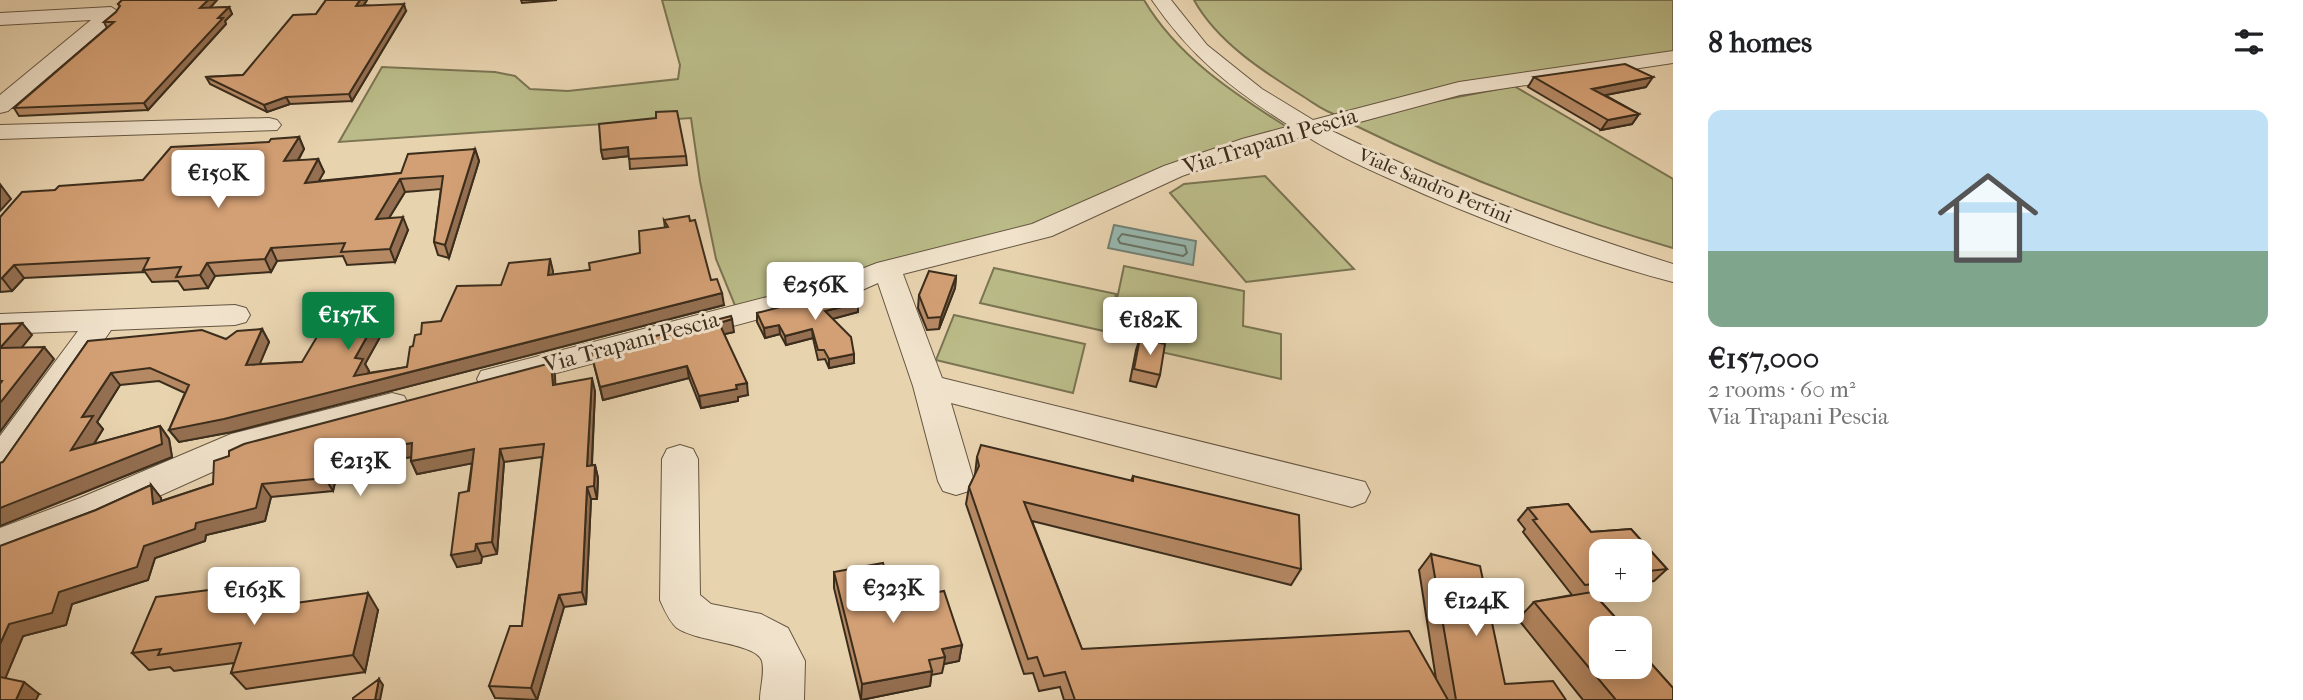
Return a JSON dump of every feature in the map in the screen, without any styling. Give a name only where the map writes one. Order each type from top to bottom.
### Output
[{"type":"street","points":[[0,19],[37,0]]},
{"type":"street","name":"Viale Sandro Pertini","points":[[1161,0],[1179,28],[1205,56],[1260,97],[1319,125],[1506,204],[1673,258]]},
{"type":"street","name":"Viale Sandro Pertini","points":[[1179,0],[1204,34],[1232,60],[1319,125],[1384,166],[1545,231],[1673,273]]},
{"type":"street","points":[[0,19],[111,13],[0,106]]},
{"type":"street","name":"Via Trapani Pescia","points":[[468,385],[843,287],[887,269],[1042,230],[1217,153],[1319,125],[1459,89],[1673,57]]},
{"type":"street","points":[[0,132],[269,125]]},
{"type":"street","points":[[887,269],[929,386],[956,481]]},
{"type":"street","points":[[0,324],[235,315]]},
{"type":"street","points":[[0,463],[103,319]]},
{"type":"street","points":[[929,386],[1352,492]]},
{"type":"street","points":[[0,545],[93,509],[243,443],[417,399]]},
{"type":"street","points":[[680,459],[680,600],[691,617],[703,622],[748,628],[770,638],[783,657],[782,700]]},
{"type":"green space","points":[[662,0],[1144,0],[1173,39],[1208,72],[1287,127],[1193,156],[1031,227],[736,308],[716,259],[700,181],[691,118],[339,142],[382,67],[495,72],[515,76],[530,89],[568,91],[678,79],[680,65]]},
{"type":"green space","points":[[1194,0],[1673,0],[1673,53],[1338,115],[1320,108],[1243,55],[1215,29]]},
{"type":"green space","points":[[1514,86],[1673,179],[1673,248],[1510,193],[1352,124],[1422,104]]},
{"type":"green space","points":[[1265,176],[1354,269],[1246,282],[1170,193],[1184,184]]},
{"type":"green space","points":[[1124,266],[1244,291],[1243,326],[1281,334],[1281,379],[1139,347],[1147,306],[1117,299]]},
{"type":"green space","points":[[994,268],[1116,294],[1108,332],[980,303]]},
{"type":"green space","points":[[954,315],[1085,344],[1073,393],[936,360]]},
{"type":"water","points":[[1114,225],[1196,241],[1193,265],[1108,248]]},
{"type":"building","points":[[122,0],[208,0],[200,8],[229,7],[218,18],[223,18],[144,103],[14,108],[114,22],[104,22],[116,12]]},
{"type":"building","points":[[326,0],[360,0],[356,6],[404,4],[349,94],[286,97],[264,105],[206,77],[243,75],[293,15],[316,14]]},
{"type":"building","points":[[1625,64],[1653,77],[1592,89],[1639,114],[1608,120],[1534,77]]},
{"type":"building","points":[[677,111],[686,156],[629,159],[628,147],[601,150],[599,124],[656,118],[656,112]]},
{"type":"building","points":[[299,137],[284,161],[318,159],[305,183],[401,173],[408,154],[475,149],[445,245],[434,242],[443,176],[400,179],[376,219],[403,217],[390,249],[341,252],[345,243],[271,248],[265,259],[207,263],[200,275],[176,277],[181,267],[143,270],[149,258],[14,265],[0,279],[0,217],[22,192],[55,190],[59,186],[143,180],[171,147],[269,142],[271,139]]},
{"type":"building","points":[[689,216],[690,221],[695,220],[711,280],[717,279],[722,293],[224,419],[169,430],[189,385],[150,368],[111,373],[82,417],[93,416],[71,450],[160,426],[162,444],[0,508],[0,463],[88,341],[202,330],[226,339],[237,331],[262,329],[246,365],[302,362],[324,325],[374,324],[355,358],[363,359],[354,376],[407,367],[410,347],[413,346],[415,335],[421,334],[422,323],[441,321],[457,286],[501,285],[509,263],[550,259],[548,275],[590,270],[589,263],[640,253],[639,231],[668,227],[664,220]]},
{"type":"building","points":[[929,271],[956,276],[941,317],[928,318],[919,295]]},
{"type":"building","points":[[849,289],[858,303],[825,311],[851,337],[854,354],[829,359],[824,350],[818,350],[812,329],[785,336],[779,325],[764,328],[757,313]]},
{"type":"building","points":[[731,316],[732,319],[719,323],[747,383],[736,385],[737,389],[699,396],[687,366],[600,387],[591,353]]},
{"type":"building","points":[[22,323],[0,348],[0,324]]},
{"type":"building","points":[[1140,338],[1165,344],[1160,375],[1134,369]]},
{"type":"building","points":[[44,347],[0,403],[2,381],[0,348]]},
{"type":"building","points":[[551,363],[553,385],[592,378],[587,466],[595,465],[594,486],[587,487],[582,592],[559,595],[531,688],[489,686],[510,626],[522,626],[544,444],[500,449],[492,542],[476,544],[475,551],[451,555],[459,493],[469,491],[474,449],[411,461],[412,443],[367,450],[367,453],[330,457],[325,478],[262,484],[256,508],[196,523],[195,529],[144,546],[137,567],[59,592],[52,613],[9,624],[0,644],[0,546],[96,510],[151,485],[153,504],[213,484],[214,461],[229,456],[229,451],[244,444]]},
{"type":"building","points":[[981,445],[1133,481],[1133,476],[1299,515],[1301,569],[1024,502],[1082,649],[1409,631],[1448,700],[1075,700],[1065,672],[1044,676],[1037,657],[1028,659],[969,487],[979,466],[977,457]]},
{"type":"building","points":[[1568,504],[1591,532],[1631,529],[1640,539],[1589,539],[1589,584],[1585,585],[1533,520],[1537,519],[1528,508]]},
{"type":"building","points":[[1652,552],[1667,569],[1652,571]]},
{"type":"building","points":[[1431,554],[1480,566],[1505,684],[1553,681],[1566,700],[1456,700]]},
{"type":"building","points":[[883,563],[890,588],[898,587],[901,599],[944,591],[962,645],[942,649],[945,657],[929,660],[932,671],[862,684],[834,572]]},
{"type":"building","points":[[262,583],[253,609],[368,593],[353,655],[231,673],[241,643],[158,655],[161,649],[132,653],[156,597]]},
{"type":"building","points":[[1589,593],[1589,602],[1601,602],[1614,616],[1589,616],[1589,668],[1534,602]]},
{"type":"building","points":[[1652,664],[1673,688],[1673,700],[1616,700],[1598,679],[1652,679]]},
{"type":"building","points":[[0,677],[24,682],[16,700],[0,700]]},
{"type":"building","points":[[379,679],[375,700],[353,700],[353,698]]}]
